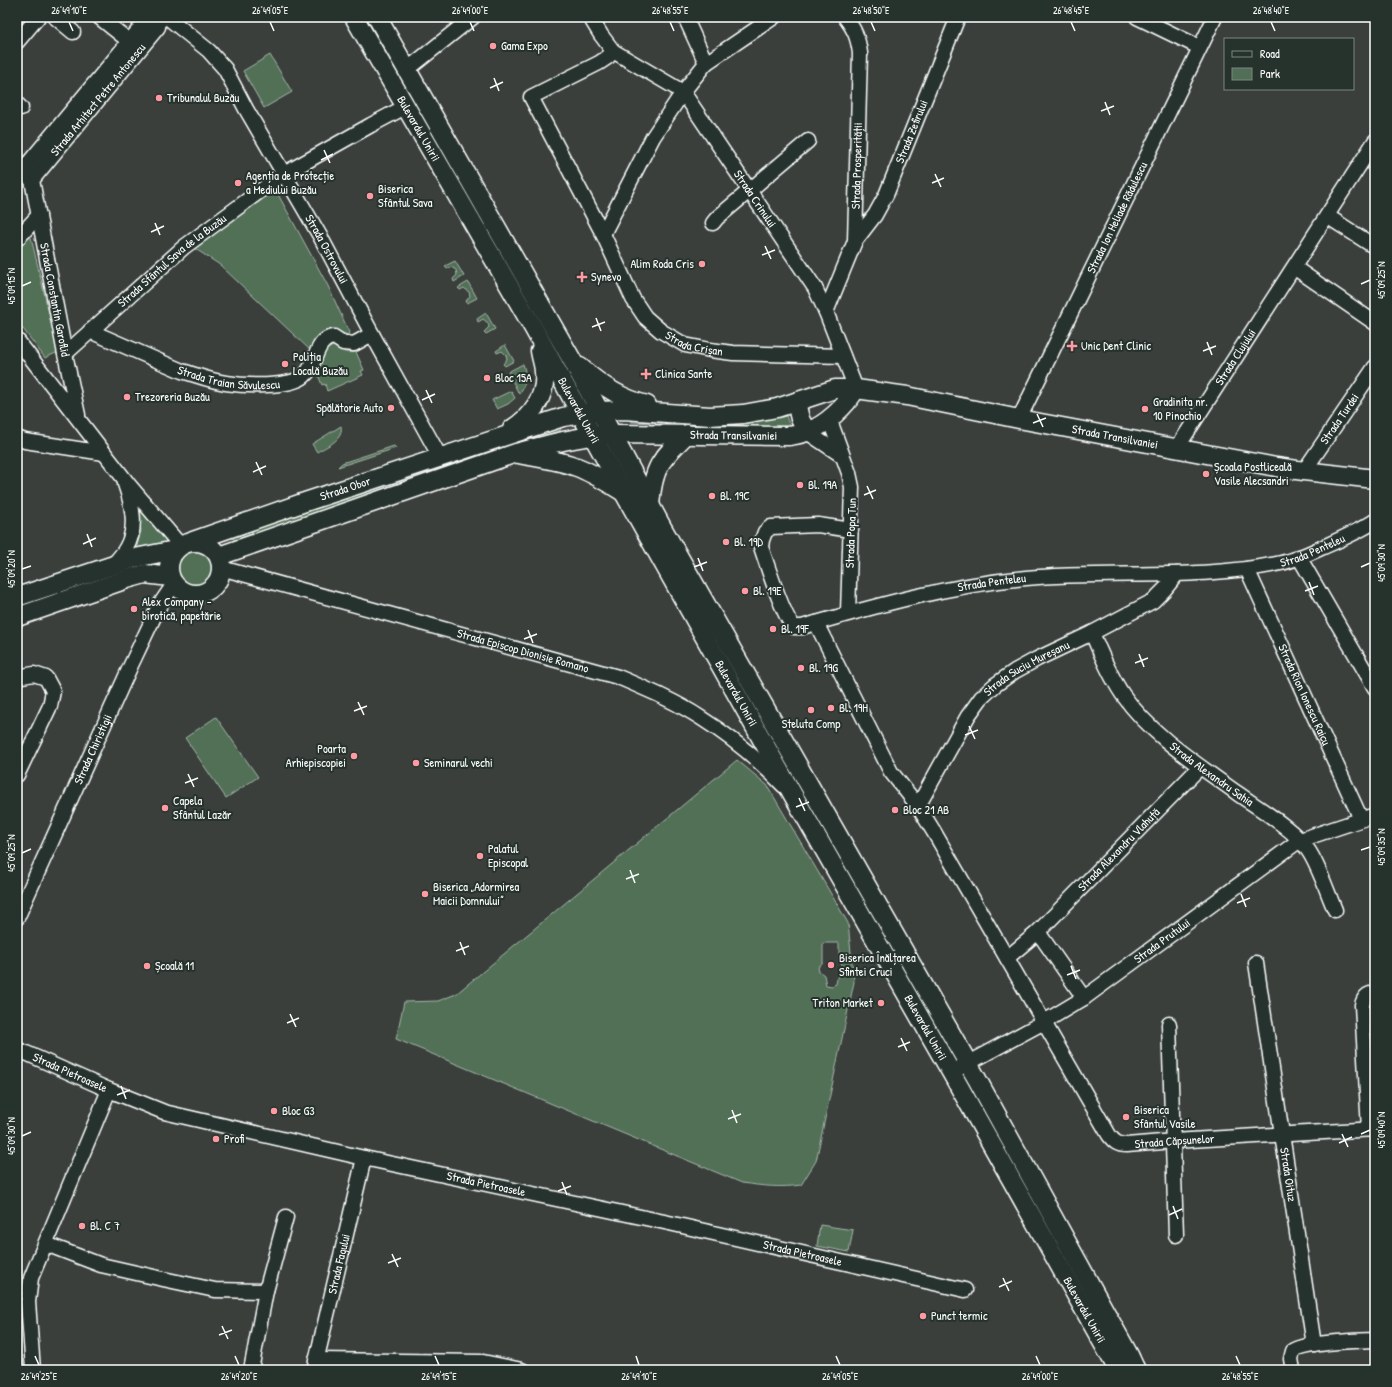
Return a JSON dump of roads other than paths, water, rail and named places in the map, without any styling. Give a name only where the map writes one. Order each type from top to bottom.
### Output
[{"type":"main road","name":"Bulevardul Unirii","points":[[354,17],[534,329],[793,795],[951,1072],[1117,1370]]},
{"type":"main road","name":"Bulevardul Unirii","points":[[378,17],[572,360],[650,505],[844,848],[968,1063],[1136,1370]]},
{"type":"main road","points":[[497,438],[518,425],[531,414],[540,397],[545,373],[534,329]]},
{"type":"main road","points":[[572,360],[600,384],[617,395],[642,404],[685,415]]},
{"type":"main road","name":"Strada Transilvaniei","points":[[497,438],[563,417],[600,411],[624,410],[710,416],[743,414],[777,408],[835,389],[856,389],[907,396],[1019,419],[1304,471],[1375,479]]},
{"type":"main road","name":"Strada Transilvaniei","points":[[593,435],[687,434],[789,436],[807,432],[816,428],[845,403],[856,389]]},
{"type":"main road","points":[[817,394],[825,405],[829,418]]},
{"type":"main road","points":[[796,402],[802,426],[807,432]]},
{"type":"main road","points":[[650,505],[652,484],[659,465],[687,434]]},
{"type":"main road","name":"Strada Obor","points":[[220,562],[516,453],[563,440],[593,435]]},
{"type":"main road","name":"Strada Obor","points":[[17,597],[113,565],[183,546],[305,502],[497,438]]},
{"type":"main road","points":[[516,453],[557,461],[578,467],[600,478],[624,493]]},
{"type":"main road","points":[[201,542],[214,550],[220,562],[220,575],[214,586],[202,593],[194,594],[180,590],[172,581],[168,563],[183,546],[201,542]]},
{"type":"main road","points":[[17,617],[145,574],[172,581]]},
{"type":"street","points":[[17,42],[38,17]]},
{"type":"street","points":[[55,17],[73,32]]},
{"type":"street","points":[[99,17],[129,41]]},
{"type":"street","name":"Strada Arhitect Petre Antonescu","points":[[27,176],[129,41],[147,20],[152,17]]},
{"type":"street","name":"Strada Arhitect Petre Antonescu","points":[[27,176],[158,26],[160,17]]},
{"type":"street","name":"Strada Ostrovului","points":[[166,17],[209,51],[225,69],[320,236],[440,457]]},
{"type":"street","points":[[408,69],[473,17]]},
{"type":"street","points":[[590,17],[601,35],[614,51],[683,92]]},
{"type":"street","points":[[685,17],[706,63]]},
{"type":"street","points":[[603,234],[653,137],[683,92],[706,63],[774,17]]},
{"type":"street","name":"Strada Prosperității","points":[[826,312],[855,241],[860,53],[858,39],[845,17]]},
{"type":"street","name":"Strada Zefirului","points":[[855,241],[867,227],[886,195],[958,17]]},
{"type":"street","points":[[1137,17],[1199,47]]},
{"type":"street","name":"Strada Ion Heliade Rădulescu","points":[[1019,419],[1214,17]]},
{"type":"street","name":"Strada Crișan","points":[[614,51],[599,63],[531,97],[603,234],[633,299],[645,317],[661,331],[685,345],[710,350],[733,353],[843,356]]},
{"type":"street","name":"Strada Crinului","points":[[683,92],[815,288],[856,389]]},
{"type":"street","name":"Strada Sfântul Sava de la Buzău","points":[[65,354],[184,247],[284,174],[406,107]]},
{"type":"street","points":[[713,222],[808,141]]},
{"type":"street","name":"Strada Clujului","points":[[1177,448],[1295,268],[1375,141]]},
{"type":"street","name":"Strada Constantin Garoflid","points":[[27,176],[39,215],[79,420]]},
{"type":"street","points":[[17,239],[39,215]]},
{"type":"street","points":[[1327,216],[1375,247]]},
{"type":"street","points":[[1295,268],[1375,323]]},
{"type":"street","name":"Strada Traian Săvulescu","points":[[90,331],[196,376],[226,383],[254,385],[283,384],[299,379],[310,369],[316,352],[322,343],[330,337],[334,337],[343,343],[354,344],[372,334]]},
{"type":"street","points":[[17,340],[122,476],[183,546]]},
{"type":"street","name":"Strada Turdei","points":[[1304,471],[1375,367]]},
{"type":"street","name":"Strada Popa Tun","points":[[829,418],[841,455],[849,473],[852,487],[848,613]]},
{"type":"street","points":[[807,432],[841,455]]},
{"type":"street","points":[[17,438],[25,441],[104,453]]},
{"type":"street","points":[[113,565],[126,547],[131,535],[133,524],[130,500],[122,476]]},
{"type":"street","name":"Strada Penteleu","points":[[851,530],[818,525],[771,527],[765,532],[762,540],[762,547],[780,598],[791,624],[794,627],[798,628],[848,613],[960,587],[1018,578],[1090,574],[1177,574],[1247,569],[1299,558],[1344,538],[1375,521]]},
{"type":"street","points":[[1299,558],[1375,688]]},
{"type":"street","name":"Strada Episcop Dionisie Romano","points":[[220,562],[618,677],[658,695],[700,717],[731,738],[754,757],[793,795]]},
{"type":"street","name":"Strada Rion Ionescu Raicu","points":[[1247,569],[1361,820]]},
{"type":"street","name":"Strada Suciu Mureșanu","points":[[918,806],[968,716],[981,698],[995,685],[1015,671],[1037,659],[1092,633],[1153,601],[1177,574]]},
{"type":"street","name":"Strada Chiristigii","points":[[17,918],[131,665],[172,581]]},
{"type":"street","points":[[816,623],[891,772],[918,806],[1044,1022]]},
{"type":"street","name":"Strada Alexandru Sahia","points":[[1092,633],[1113,679],[1123,695],[1138,712],[1177,749],[1200,767],[1283,825],[1308,849],[1335,910]]},
{"type":"street","points":[[17,677],[34,674],[46,678],[53,691],[50,706],[17,776]]},
{"type":"street","name":"Strada Alexandru Vlahuță","points":[[1007,958],[1038,932],[1200,767]]},
{"type":"street","name":"Strada Prutului","points":[[951,1072],[1044,1022],[1084,998],[1300,840],[1375,815]]},
{"type":"street","points":[[1038,932],[1084,998]]},
{"type":"street","name":"Strada Oituz","points":[[1256,963],[1314,1345]]},
{"type":"street","points":[[1372,1129],[1362,1005],[1363,999],[1366,995],[1375,993]]},
{"type":"street","name":"Strada Căpșunelor","points":[[1044,1022],[1109,1135],[1116,1143],[1121,1145],[1372,1129]]},
{"type":"street","points":[[1169,1024],[1176,1235]]},
{"type":"street","name":"Strada Pietroasele","points":[[17,1049],[109,1090],[164,1112],[364,1158],[634,1215],[804,1255],[965,1290]]},
{"type":"street","points":[[33,1370],[28,1302],[31,1278],[109,1090]]},
{"type":"street","name":"Strada Fagului","points":[[315,1365],[364,1158]]},
{"type":"street","points":[[251,1370],[266,1291],[286,1217]]},
{"type":"street","points":[[46,1244],[101,1265],[162,1279],[216,1290],[266,1291]]},
{"type":"street","points":[[1293,1370],[1291,1359],[1293,1352],[1299,1348],[1314,1345],[1375,1340]]},
{"type":"street","points":[[315,1365],[482,1362],[522,1370]]},
{"type":"place","name":"Gama Expo","points":[[493,46]]},
{"type":"place","name":"Tribunalul Buzău","points":[[159,98]]},
{"type":"place","name":"Agenția de Protecție a Mediului Buzău","points":[[238,183]]},
{"type":"place","name":"Biserica Sfântul Sava","points":[[370,196]]},
{"type":"place","name":"Alim Roda Cris","points":[[702,264]]},
{"type":"place","name":"Synevo","points":[[582,277]]},
{"type":"place","name":"Unic Dent Clinic","points":[[1072,346]]},
{"type":"place","name":"Poliția Locală Buzău","points":[[285,364]]},
{"type":"place","name":"Clinica Sante","points":[[646,374]]},
{"type":"place","name":"Bloc 15A","points":[[487,378]]},
{"type":"place","name":"Trezoreria Buzău","points":[[127,397]]},
{"type":"place","name":"Spălătorie Auto","points":[[391,408]]},
{"type":"place","name":"Gradinita nr. 10 Pinochio","points":[[1145,409]]},
{"type":"place","name":"Școala Postliceală Vasile Alecsandri","points":[[1206,474]]},
{"type":"place","name":"Bl. 19A","points":[[800,485]]},
{"type":"place","name":"Bl. 19C","points":[[712,496]]},
{"type":"place","name":"Bl. 19D","points":[[726,542]]},
{"type":"place","name":"Bl. 19E","points":[[745,591]]},
{"type":"place","name":"Alex Company - birotică, papetărie","points":[[134,609]]},
{"type":"place","name":"Bl. 19F","points":[[773,629]]},
{"type":"place","name":"Bl. 19G","points":[[801,668]]},
{"type":"place","name":"Bl. 19H","points":[[831,708]]},
{"type":"place","name":"Steluta Comp","points":[[811,710]]},
{"type":"place","name":"Poarta Arhiepiscopiei","points":[[354,756]]},
{"type":"place","name":"Seminarul vechi","points":[[416,763]]},
{"type":"place","name":"Capela Sfântul Lazăr","points":[[165,808]]},
{"type":"place","name":"Bloc 21 AB","points":[[895,810]]},
{"type":"place","name":"Palatul Episcopal","points":[[480,856]]},
{"type":"place","name":"Biserica „Adormirea Maicii Domnului”","points":[[425,894]]},
{"type":"place","name":"Biserica Înălțarea Sfintei Cruci","points":[[831,965]]},
{"type":"place","name":"Școală 11","points":[[147,966]]},
{"type":"place","name":"Triton Market","points":[[881,1003]]},
{"type":"place","name":"Bloc G3","points":[[274,1111]]},
{"type":"place","name":"Biserica Sfântul Vasile","points":[[1126,1117]]},
{"type":"place","name":"Profi","points":[[216,1139]]},
{"type":"place","name":"Bl. C 7","points":[[82,1226]]},
{"type":"place","name":"Punct termic","points":[[923,1316]]}]
